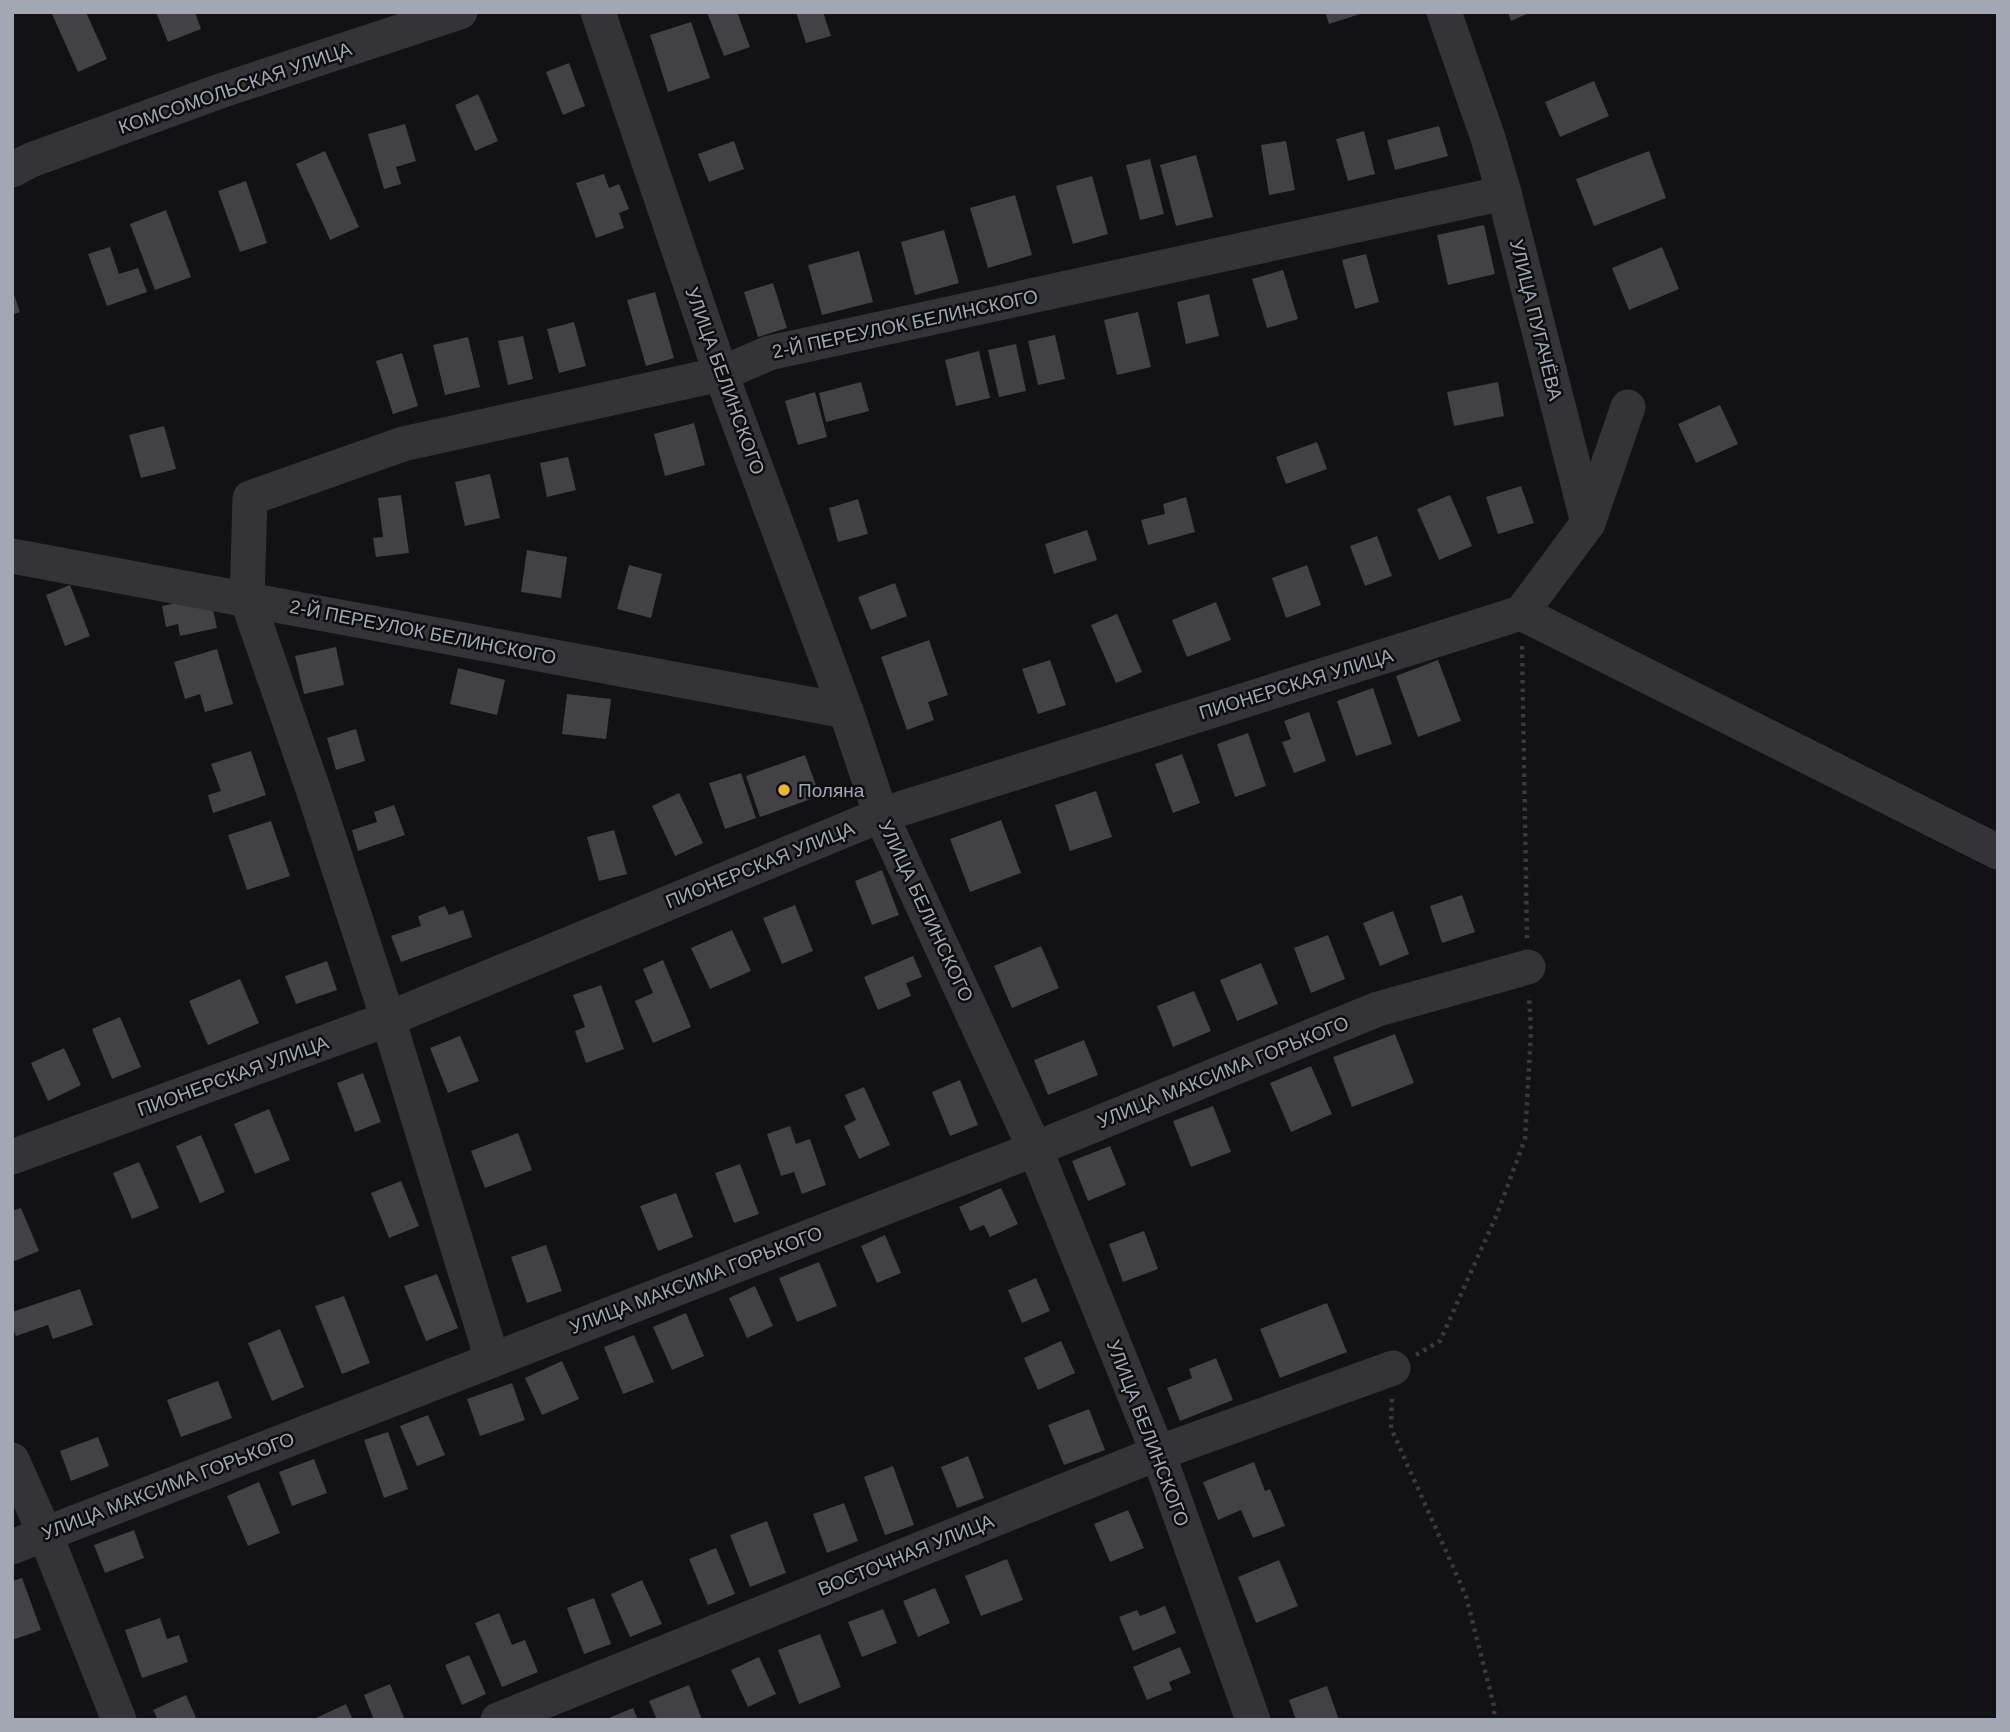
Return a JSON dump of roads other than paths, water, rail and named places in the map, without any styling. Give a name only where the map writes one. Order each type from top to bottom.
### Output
[{"type":"street","name":"КОМСОМОЛЬСКАЯ УЛИЦА","points":[[12,170],[31,160],[223,90],[460,12]]},
{"type":"street","name":"УЛИЦА БЕЛИНСКОГО","points":[[598,12],[721,374],[846,711],[881,815],[1035,1149],[1158,1453],[1253,1720]]},
{"type":"street","name":"УЛИЦА ПУГАЧЁВА","points":[[1444,12],[1504,192],[1588,523]]},
{"type":"street","name":"2-Й ПЕРЕУЛОК БЕЛИНСКОГО","points":[[492,1359],[314,792],[247,599],[250,498],[403,444],[721,374],[769,353],[1504,192]]},
{"type":"street","points":[[1628,407],[1588,523],[1521,613],[1998,852]]},
{"type":"street","name":"2-Й ПЕРЕУЛОК БЕЛИНСКОГО","points":[[12,556],[846,711]]},
{"type":"street","name":"ПИОНЕРСКАЯ УЛИЦА","points":[[12,1157],[387,1019],[881,815],[1521,613]]},
{"type":"street","name":"УЛИЦА МАКСИМА ГОРЬКОГО","points":[[12,1548],[1035,1149],[1378,1009],[1528,967]]},
{"type":"street","name":"ВОСТОЧНАЯ УЛИЦА","points":[[498,1720],[1158,1453],[1393,1368]]},
{"type":"street","points":[[12,1460],[45,1534],[119,1720]]},
{"type":"place","name":"Поляна","points":[[784,790]]}]
